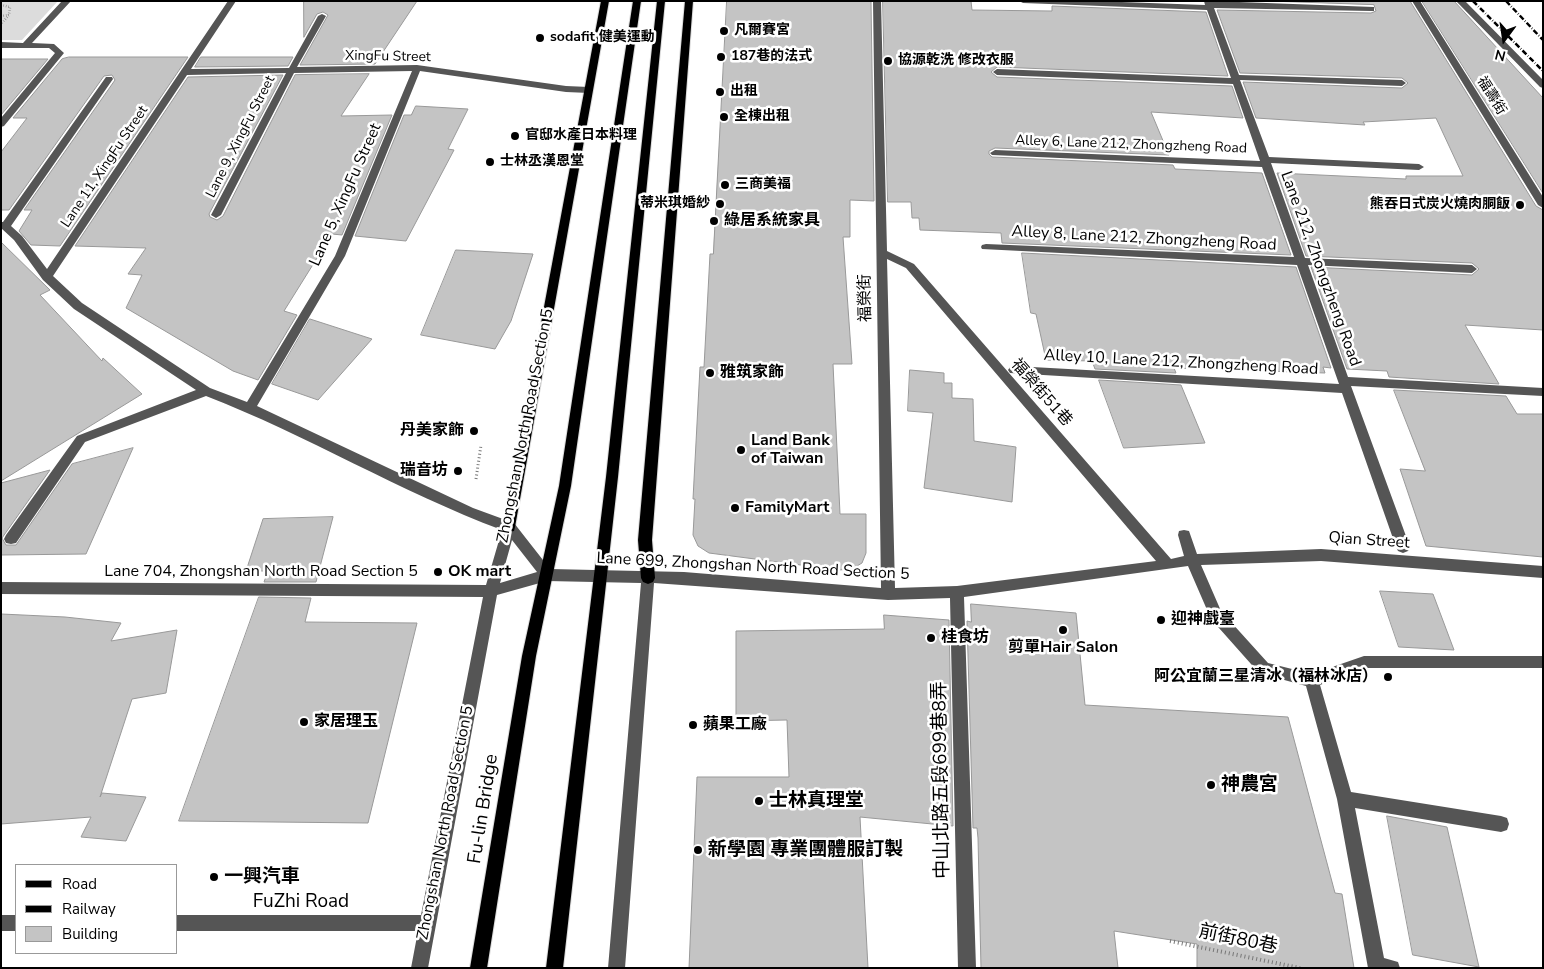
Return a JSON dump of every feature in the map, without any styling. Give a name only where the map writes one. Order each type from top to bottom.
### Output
[{"type":"main road","name":"Zhongshan North Road Section 5","points":[[509,527],[605,1]]},
{"type":"main road","points":[[547,574],[565,486],[637,1]]},
{"type":"main road","points":[[554,968],[613,467],[661,1]]},
{"type":"main road","points":[[648,578],[645,540],[689,1]]},
{"type":"main road","name":"Fu-lin Bridge","points":[[478,968],[529,656],[547,574]]},
{"type":"street","points":[[26,45],[67,1]]},
{"type":"street","name":"Lane 11, XingFu Street","points":[[47,277],[232,1]]},
{"type":"street","name":"福榮街","points":[[877,1],[888,594]]},
{"type":"street","points":[[1023,1],[1371,10]]},
{"type":"street","name":"福壽街","points":[[1416,1],[1543,205]]},
{"type":"street","points":[[1460,1],[1543,85]]},
{"type":"street","name":"Lane 212, Zhongzheng Road","points":[[1209,5],[1402,547]]},
{"type":"street","name":"Lane 9, XingFu Street","points":[[216,215],[290,71],[322,16]]},
{"type":"street","points":[[1,45],[51,46],[60,53],[1,124]]},
{"type":"street","name":"XingFu Street","points":[[185,72],[417,68],[566,89],[589,90]]},
{"type":"street","name":"Lane 5, XingFu Street","points":[[250,408],[340,256],[417,68]]},
{"type":"street","points":[[997,72],[1402,83]]},
{"type":"street","points":[[109,79],[4,226],[18,238],[47,277],[78,306],[206,391],[250,408],[468,512],[509,527],[547,574]]},
{"type":"street","name":"Alley 6, Lane 212, Zhongzheng Road","points":[[995,153],[1419,167]]},
{"type":"street","name":"Alley 8, Lane 212, Zhongzheng Road","points":[[986,247],[1472,268]]},
{"type":"street","name":"福榮街51巷","points":[[882,253],[910,266],[1168,565]]},
{"type":"street","name":"Alley 10, Lane 212, Zhongzheng Road","points":[[1014,370],[1543,392]]},
{"type":"street","points":[[11,539],[81,439],[206,391]]},
{"type":"street","name":"Zhongshan North Road Section 5","points":[[419,968],[426,923],[491,591],[509,527]]},
{"type":"street","points":[[1184,535],[1192,560],[1216,615],[1264,668],[1312,681],[1364,662],[1543,662]]},
{"type":"street","name":"Qian Street","points":[[958,592],[1168,565],[1192,560],[1322,555],[1543,572]]},
{"type":"street","name":"Lane 699, Zhongshan North Road Section 5","points":[[547,574],[684,578],[888,594],[958,592]]},
{"type":"street","name":"Lane 704, Zhongshan North Road Section 5","points":[[1,588],[491,591],[547,574]]},
{"type":"street","points":[[616,968],[648,578]]},
{"type":"street","name":"中山北路五段699巷8弄","points":[[958,592],[967,968]]},
{"type":"street","points":[[1312,681],[1345,799],[1382,967]]},
{"type":"street","points":[[1345,799],[1501,824]]},
{"type":"street","points":[[1,922],[15,923]]},
{"type":"street","name":"FuZhi Road","points":[[178,923],[426,923]]},
{"type":"path","points":[[1,5],[10,8],[9,15],[1,24]]},
{"type":"path","points":[[1,16],[9,15]]},
{"type":"path","points":[[476,479],[481,445]]},
{"type":"path","name":"前街80巷","points":[[1170,941],[1300,968]]},
{"type":"shaded area","points":[[1,1],[58,1],[22,40],[1,40]]},
{"type":"building","points":[[304,1],[417,1],[375,64],[300,65],[328,15],[323,12],[317,14],[304,37]]},
{"type":"building","points":[[727,1],[871,1],[874,201],[850,200],[850,237],[843,237],[852,364],[833,364],[840,514],[866,514],[866,553],[862,563],[852,569],[839,570],[709,553],[698,546],[693,535],[700,367],[704,367],[710,254],[713,254]]},
{"type":"building","points":[[883,1],[971,1],[972,10],[1052,11],[1052,6],[1206,12],[1228,76],[997,67],[991,72],[997,77],[1232,86],[1243,118],[1151,112],[1169,155],[995,148],[989,151],[989,154],[992,157],[1173,165],[1175,169],[1262,173],[1291,255],[1002,243],[1001,233],[920,230],[919,218],[912,218],[911,202],[888,202]]},
{"type":"building","points":[[1269,1],[1410,1],[1536,206],[1543,210],[1543,330],[1465,325],[1499,384],[1389,377],[1387,371],[1347,369],[1311,267],[1472,275],[1479,269],[1472,263],[1306,256],[1277,173],[1406,179],[1406,176],[1463,176],[1436,118],[1363,122],[1365,125],[1256,118],[1243,82],[1402,88],[1408,83],[1402,78],[1240,73],[1217,10],[1371,13],[1376,11],[1374,5]]},
{"type":"building","points":[[1422,1],[1454,1],[1543,98],[1543,193]]},
{"type":"building","points":[[69,57],[188,57],[60,246],[31,245],[19,231],[32,210],[24,210],[115,80],[112,75],[104,76],[9,210],[1,210],[1,152],[27,118],[13,118],[62,59]]},
{"type":"building","points":[[201,57],[293,57],[288,66],[195,67]]},
{"type":"building","points":[[1,59],[48,59],[1,115]]},
{"type":"building","points":[[369,74],[341,116],[392,115],[342,235],[332,234],[284,311],[297,315],[258,380],[233,371],[126,308],[142,275],[128,274],[146,248],[75,246],[188,77],[283,75],[209,214],[210,217],[217,220],[223,216],[295,75]]},
{"type":"building","points":[[416,106],[468,109],[448,149],[454,150],[406,241],[355,236],[404,115],[411,115]]},
{"type":"building","points":[[1,242],[50,290],[40,295],[102,361],[103,358],[142,394],[1,481]]},
{"type":"building","points":[[456,250],[533,254],[511,321],[495,349],[421,335]]},
{"type":"building","points":[[1022,253],[1296,267],[1331,368],[1323,367],[1325,373],[1174,368],[1176,373],[1095,369],[1092,361],[1046,360],[1036,314],[1031,313]]},
{"type":"building","points":[[310,319],[372,339],[318,400],[272,384]]},
{"type":"building","points":[[910,370],[944,373],[944,383],[952,383],[952,398],[973,399],[974,441],[1016,447],[1012,502],[924,488],[933,413],[908,411]]},
{"type":"building","points":[[1099,380],[1181,385],[1205,443],[1124,448]]},
{"type":"building","points":[[1394,390],[1506,396],[1517,414],[1543,414],[1543,557],[1426,546],[1400,469],[1425,471]]},
{"type":"building","points":[[133,448],[86,554],[1,555],[1,483],[50,470],[2,538],[6,545],[16,545],[72,464]]},
{"type":"building","points":[[333,517],[316,582],[264,582],[268,571],[246,571],[263,519]]},
{"type":"building","points":[[1380,591],[1433,594],[1454,650],[1399,647]]},
{"type":"building","name":"家居理玉","points":[[259,597],[311,598],[305,622],[417,623],[368,823],[179,821]]},
{"type":"building","points":[[971,604],[1076,613],[1085,705],[1288,717],[1335,893],[1342,894],[1354,968],[1197,968],[1197,944],[1114,931],[1118,968],[981,968],[978,838],[977,828],[973,828],[967,621],[971,622]]},
{"type":"building","points":[[1,614],[65,617],[121,623],[111,641],[177,630],[166,693],[132,699],[100,797],[102,793],[146,797],[126,841],[81,837],[91,817],[1,824]]},
{"type":"building","points":[[884,615],[949,620],[953,826],[860,817],[868,968],[689,968],[697,777],[789,777],[787,720],[736,721],[736,631],[884,629]]},
{"type":"building","points":[[1387,816],[1447,827],[1479,967],[1413,955]]},
{"type":"railway","points":[[1473,1],[1543,71]]},
{"type":"railway","points":[[1506,1],[1543,40]]},
{"type":"place","name":"凡爾賽宮","points":[[724,31]]},
{"type":"place","name":"sodafit 健美運動","points":[[540,38]]},
{"type":"place","name":"187巷的法式","points":[[721,57]]},
{"type":"place","name":"協源乾洗 修改衣服","points":[[888,61]]},
{"type":"place","name":"出租","points":[[720,92]]},
{"type":"place","name":"全棟出租","points":[[724,117]]},
{"type":"place","name":"官邸水產日本料理","points":[[515,136]]},
{"type":"place","name":"士林丞漢恩堂","points":[[490,162]]},
{"type":"place","name":"三商美福","points":[[725,185]]},
{"type":"place","name":"蒂米琪婚紗","points":[[720,204]]},
{"type":"place","name":"熊吞日式炭火燒肉胴飯","points":[[1520,205]]},
{"type":"place","name":"綠居系統家具","points":[[714,221]]},
{"type":"place","name":"雅筑家飾","points":[[710,373]]},
{"type":"place","name":"丹美家飾","points":[[474,431]]},
{"type":"place","name":"Land Bank of Taiwan","points":[[741,450]]},
{"type":"place","name":"瑞音坊","points":[[458,471]]},
{"type":"place","name":"FamilyMart","points":[[735,508]]},
{"type":"place","name":"OK mart","points":[[438,572]]},
{"type":"place","name":"迎神戲臺","points":[[1161,620]]},
{"type":"place","name":"剪單Hair Salon","points":[[1063,630]]},
{"type":"place","name":"桂食坊","points":[[931,638]]},
{"type":"place","name":"阿公宜蘭三星清冰（福林冰店）","points":[[1388,677]]},
{"type":"place","name":"家居理玉","points":[[304,722]]},
{"type":"place","name":"蘋果工廠","points":[[693,725]]},
{"type":"place","name":"神農宮","points":[[1211,785]]},
{"type":"place","name":"士林真理堂","points":[[759,801]]},
{"type":"place","name":"新學園 專業團體服訂製","points":[[698,850]]},
{"type":"place","name":"一興汽車","points":[[214,877]]}]
